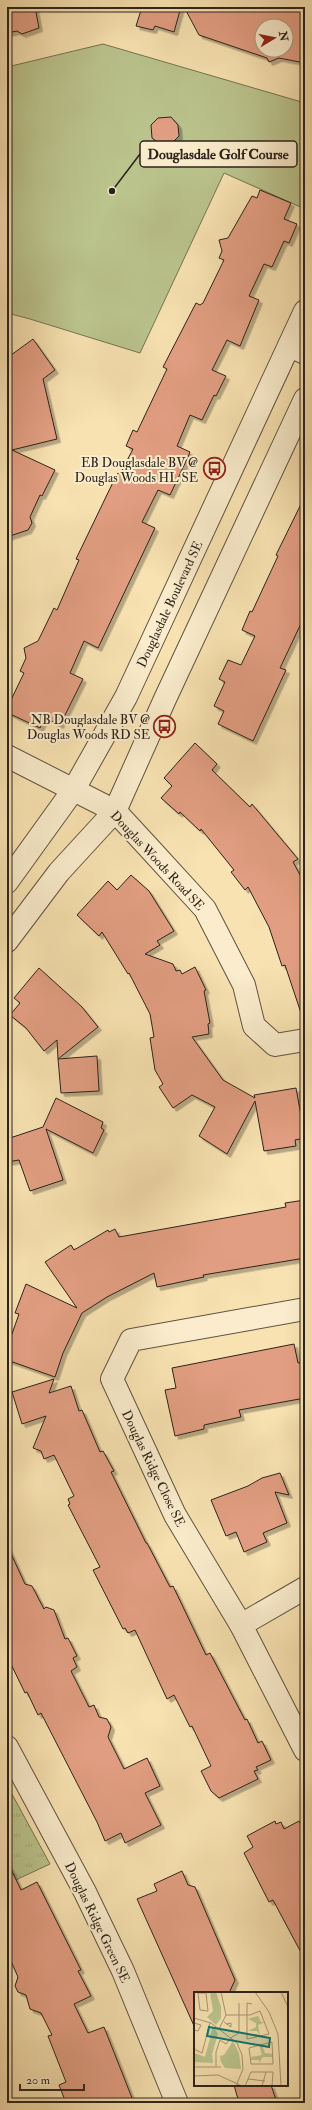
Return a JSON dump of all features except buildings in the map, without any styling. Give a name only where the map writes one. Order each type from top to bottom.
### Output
[{"type":"street","name":"Douglasdale Boulevard SE","points":[[7,882],[74,789],[126,697],[297,350],[305,311]]},
{"type":"street","points":[[7,941],[59,872],[115,811],[168,692],[305,399]]},
{"type":"street","name":"Douglas Woods Road SE","points":[[7,756],[115,811],[205,909],[244,985],[254,1026],[275,1045],[305,1040]]},
{"type":"street","name":"Douglas Ridge Close SE","points":[[305,1309],[131,1340],[112,1380],[175,1515],[241,1625],[305,1750]]},
{"type":"street","points":[[241,1625],[305,1588]]},
{"type":"street","name":"Douglas Ridge Green SE","points":[[7,1747],[85,1892],[123,1971],[177,2103]]},
{"type":"green space","points":[[103,44],[305,103],[305,209],[224,173],[140,353],[7,313],[7,67]]},
{"type":"green space","points":[[7,1785],[50,1864],[7,1884]]},
{"type":"place","name":"Douglasdale Golf Course","points":[[112,191]]},
{"type":"place","name":"EB Douglasdale BV @ Douglas Woods HL SE","points":[[214,469]]},
{"type":"place","name":"NB Douglasdale BV @ Douglas Woods RD SE","points":[[165,726]]}]
